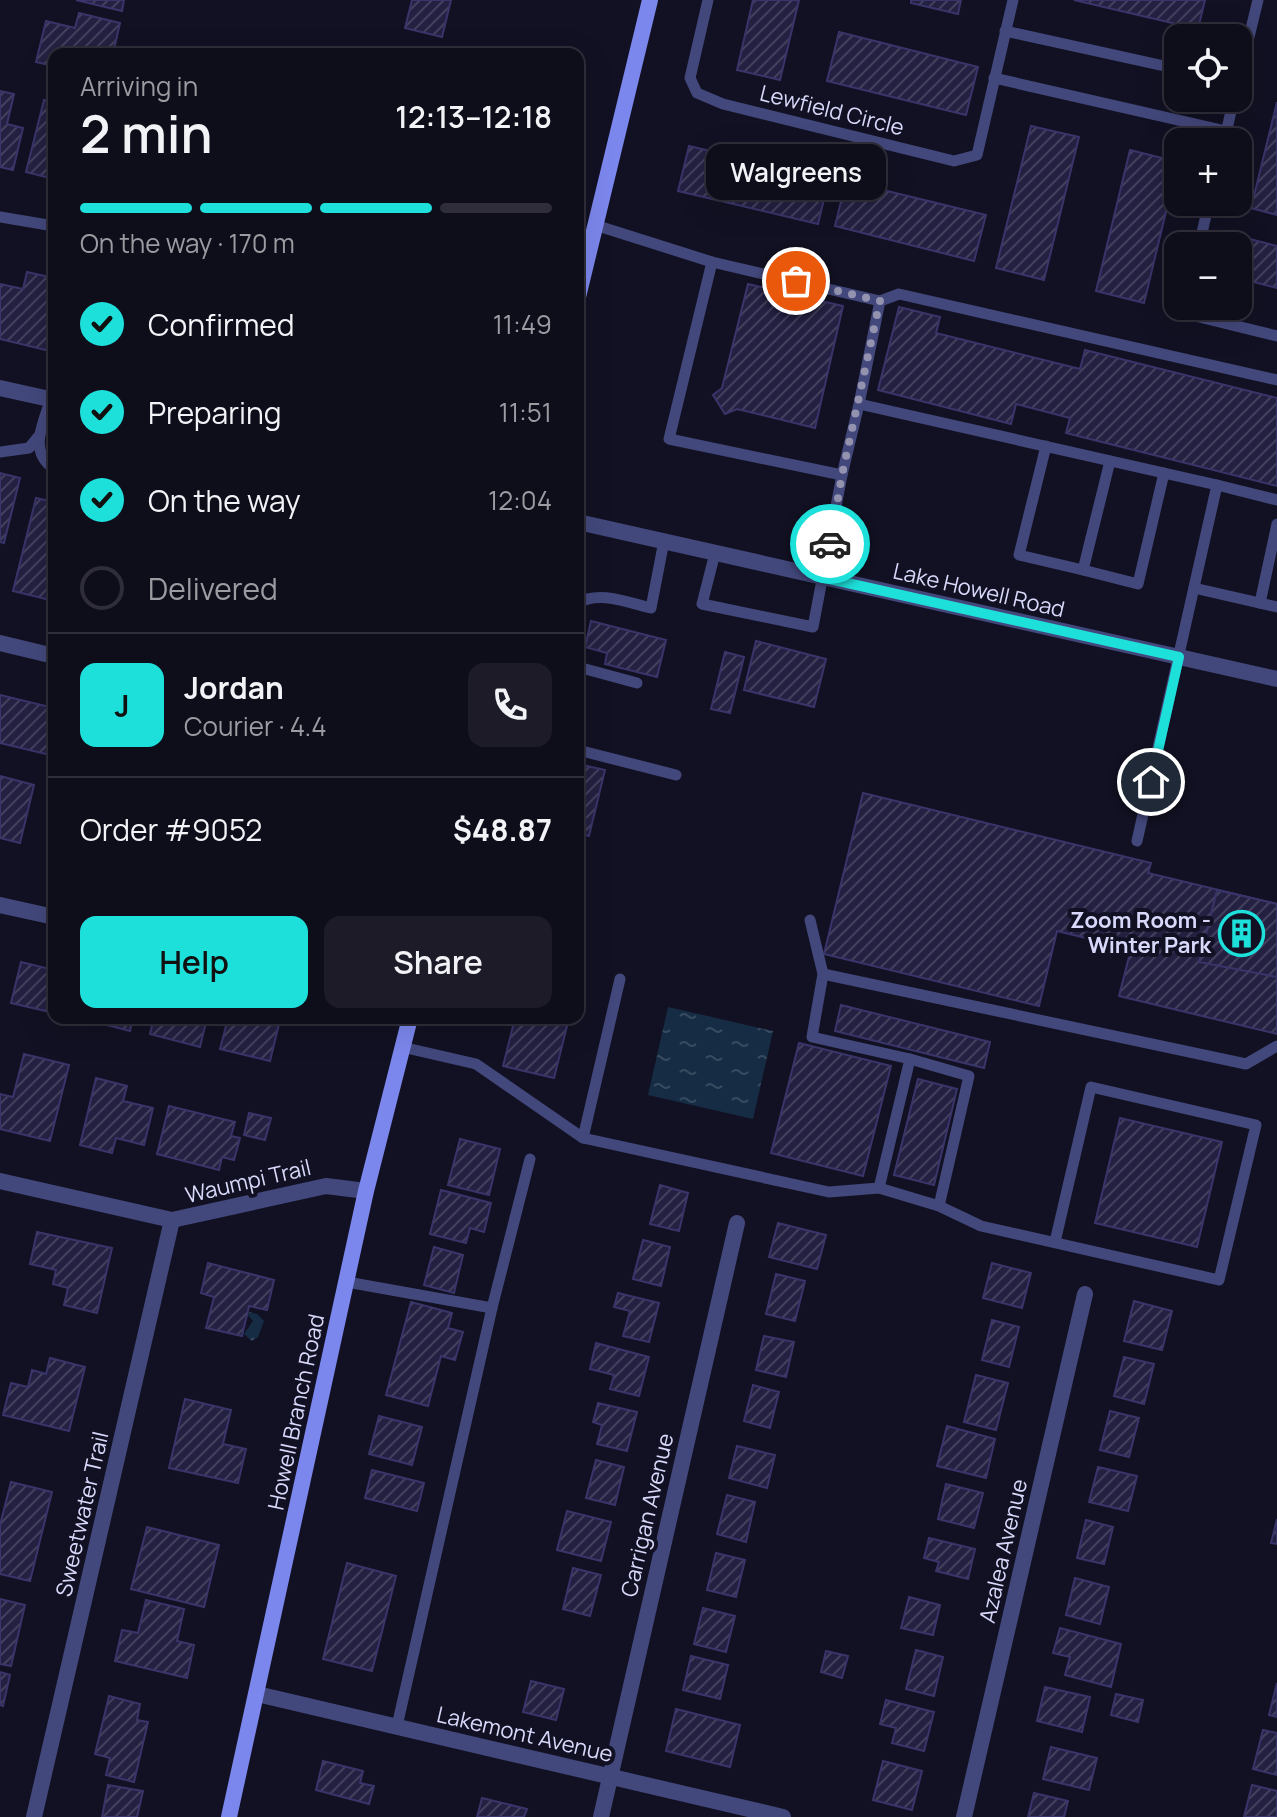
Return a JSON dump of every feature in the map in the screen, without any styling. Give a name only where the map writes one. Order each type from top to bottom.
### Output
[{"type":"main road","points":[[584,272],[650,0]]},
{"type":"main road","name":"Howell Branch Road","points":[[229,1817],[366,1191],[408,1024]]},
{"type":"street","points":[[0,388],[48,395]]},
{"type":"street","name":"Lake Howell Road","points":[[584,523],[1277,679]]},
{"type":"street","points":[[0,643],[48,655]]},
{"type":"street","points":[[0,905],[48,916]]},
{"type":"street","name":"Waumpi Trail","points":[[0,1181],[172,1220],[326,1186],[366,1191]]},
{"type":"street","name":"Sweetwater Trail","points":[[34,1817],[172,1220]]},
{"type":"street","name":"Carrigan Avenue","points":[[601,1817],[737,1223]]},
{"type":"street","name":"Azalea Avenue","points":[[964,1817],[1085,1294]]},
{"type":"street","name":"Lakemont Avenue","points":[[257,1694],[783,1817]]},
{"type":"lane","name":"Lewfield Circle","points":[[708,0],[690,78],[697,93],[723,104],[954,161],[977,155],[1013,0]]},
{"type":"lane","points":[[1252,25],[1258,0]]},
{"type":"lane","points":[[1005,31],[1164,66]]},
{"type":"lane","points":[[994,78],[1190,128]]},
{"type":"lane","points":[[0,217],[48,225]]},
{"type":"lane","points":[[595,225],[712,262],[880,301],[899,294],[1277,380]]},
{"type":"lane","points":[[712,262],[669,439],[842,475]]},
{"type":"lane","points":[[715,553],[702,604],[813,627],[880,301]]},
{"type":"lane","points":[[1212,320],[1277,336]]},
{"type":"lane","points":[[859,404],[1277,500]]},
{"type":"lane","points":[[48,412],[37,447],[41,460],[48,465]]},
{"type":"lane","points":[[0,452],[29,448],[41,434]]},
{"type":"lane","points":[[1046,446],[1019,555],[1138,584],[1164,473]]},
{"type":"lane","points":[[1083,570],[1110,461]]},
{"type":"lane","points":[[1137,841],[1217,485]]},
{"type":"lane","points":[[1260,603],[1277,524]]},
{"type":"lane","points":[[584,600],[605,598],[651,608],[664,541]]},
{"type":"lane","points":[[1194,588],[1277,607]]},
{"type":"lane","points":[[584,669],[637,683]]},
{"type":"lane","points":[[584,752],[676,775]]},
{"type":"lane","points":[[810,920],[823,974],[812,1037],[969,1076],[939,1206]]},
{"type":"lane","points":[[823,974],[1246,1064],[1277,1046]]},
{"type":"lane","points":[[583,1138],[620,979]]},
{"type":"lane","points":[[402,1047],[476,1064],[583,1138],[829,1192],[879,1188],[939,1206],[981,1226],[1219,1280],[1256,1125],[1091,1087],[1055,1242]]},
{"type":"lane","points":[[879,1188],[910,1059]]},
{"type":"lane","points":[[397,1726],[492,1308],[530,1159]]},
{"type":"lane","points":[[347,1282],[492,1308]]},
{"type":"water","points":[[668,1007],[773,1031],[753,1119],[648,1095]]},
{"type":"water","points":[[249,1312],[257,1314],[264,1321],[258,1337],[252,1341],[244,1334],[253,1321]]},
{"type":"building","points":[[76,0],[124,0],[122,11]]},
{"type":"building","points":[[412,0],[451,0],[442,37],[405,28]]},
{"type":"building","points":[[753,0],[799,0],[780,80],[737,70]]},
{"type":"building","points":[[911,0],[961,0],[958,14],[911,3]]},
{"type":"building","points":[[1074,0],[1205,0],[1199,24],[1177,24]]},
{"type":"building","points":[[79,13],[120,23],[114,48],[48,48],[48,65],[36,62],[46,21],[75,28]]},
{"type":"building","points":[[839,32],[978,67],[966,115],[827,81]]},
{"type":"building","points":[[0,91],[14,94],[7,124],[23,128],[13,170],[0,167]]},
{"type":"building","points":[[44,100],[48,101],[48,178],[26,172]]},
{"type":"building","points":[[1277,102],[1277,215],[1252,208]]},
{"type":"building","points":[[1031,126],[1079,137],[1044,280],[996,268]]},
{"type":"building","points":[[689,146],[829,179],[818,224],[678,191]]},
{"type":"building","points":[[1130,150],[1164,158],[1165,216],[1144,303],[1096,291]]},
{"type":"building","points":[[846,181],[986,215],[974,261],[835,226]]},
{"type":"building","points":[[1252,240],[1277,246],[1277,288],[1252,282]]},
{"type":"building","points":[[27,272],[48,277],[48,351],[0,339],[0,284],[23,289]]},
{"type":"building","points":[[748,284],[843,306],[815,428],[737,409],[725,414],[713,395],[722,388]]},
{"type":"building","points":[[899,307],[940,317],[936,333],[1080,369],[1085,350],[1277,398],[1277,486],[1066,433],[1070,418],[1016,404],[1011,424],[878,390]]},
{"type":"building","points":[[0,473],[20,478],[4,543],[0,542]]},
{"type":"building","points":[[36,498],[48,501],[48,600],[13,591]]},
{"type":"building","points":[[591,621],[666,640],[657,677],[605,664],[607,653],[585,647]]},
{"type":"building","points":[[756,641],[826,659],[814,707],[744,690]]},
{"type":"building","points":[[725,652],[744,657],[730,713],[711,709]]},
{"type":"building","points":[[0,695],[48,707],[48,755],[0,743]]},
{"type":"building","points":[[584,765],[605,770],[589,836],[584,835]]},
{"type":"building","points":[[0,776],[34,785],[20,843],[0,838]]},
{"type":"building","points":[[863,793],[1151,863],[1148,873],[1277,904],[1277,1034],[1119,996],[1131,949],[1057,931],[1039,1006],[824,954]]},
{"type":"building","name":"Zoom Room - Winter Park","points":[[1217,890],[1277,904],[1277,977],[1199,962]]},
{"type":"building","points":[[21,962],[48,969],[48,1012],[11,1003]]},
{"type":"building","points":[[841,1005],[990,1042],[984,1068],[835,1031]]},
{"type":"building","points":[[103,1024],[132,1024],[130,1031]]},
{"type":"building","points":[[152,1024],[206,1024],[200,1047],[150,1034]]},
{"type":"building","points":[[226,1024],[279,1024],[270,1061],[220,1049]]},
{"type":"building","points":[[514,1024],[568,1024],[554,1078],[503,1066]]},
{"type":"building","points":[[799,1043],[891,1066],[863,1176],[771,1153]]},
{"type":"building","points":[[24,1054],[69,1065],[50,1141],[0,1129],[0,1094],[13,1097]]},
{"type":"building","points":[[96,1078],[127,1086],[123,1101],[153,1108],[144,1145],[116,1138],[112,1153],[80,1145]]},
{"type":"building","points":[[918,1079],[957,1089],[934,1185],[894,1175]]},
{"type":"building","points":[[169,1106],[235,1122],[231,1136],[240,1138],[234,1160],[222,1157],[219,1170],[157,1154]]},
{"type":"building","points":[[249,1113],[271,1118],[265,1140],[244,1135]]},
{"type":"building","points":[[1120,1118],[1222,1142],[1197,1247],[1095,1223]]},
{"type":"building","points":[[460,1139],[500,1149],[489,1195],[448,1185]]},
{"type":"building","points":[[660,1185],[688,1193],[679,1231],[650,1224]]},
{"type":"building","points":[[441,1190],[491,1203],[484,1232],[470,1228],[466,1243],[430,1234]]},
{"type":"building","points":[[778,1223],[826,1235],[817,1269],[769,1257]]},
{"type":"building","points":[[37,1232],[112,1248],[97,1313],[64,1305],[68,1288],[53,1284],[56,1270],[30,1264]]},
{"type":"building","points":[[643,1240],[670,1247],[661,1286],[633,1279]]},
{"type":"building","points":[[434,1247],[463,1255],[454,1293],[424,1285]]},
{"type":"building","points":[[208,1263],[274,1280],[267,1310],[249,1306],[242,1336],[206,1328],[214,1297],[201,1293]]},
{"type":"building","points":[[992,1263],[1031,1273],[1022,1308],[983,1298]]},
{"type":"building","points":[[776,1274],[805,1281],[795,1321],[766,1314]]},
{"type":"building","points":[[618,1293],[659,1303],[649,1342],[623,1336],[630,1311],[614,1307]]},
{"type":"building","points":[[1134,1301],[1172,1311],[1162,1350],[1124,1341]]},
{"type":"building","points":[[411,1302],[452,1313],[448,1328],[463,1332],[455,1360],[441,1356],[428,1406],[386,1395]]},
{"type":"building","points":[[992,1320],[1019,1327],[1009,1367],[982,1360]]},
{"type":"building","points":[[764,1336],[794,1342],[786,1377],[756,1370]]},
{"type":"building","points":[[596,1343],[649,1357],[639,1396],[610,1389],[614,1375],[590,1369]]},
{"type":"building","points":[[1124,1357],[1154,1364],[1144,1404],[1114,1396]]},
{"type":"building","points":[[50,1358],[85,1367],[69,1431],[3,1415],[11,1383],[28,1387],[32,1370],[46,1374]]},
{"type":"building","points":[[976,1375],[1008,1383],[996,1430],[964,1422]]},
{"type":"building","points":[[753,1385],[779,1392],[770,1428],[744,1421]]},
{"type":"building","points":[[185,1399],[231,1410],[223,1444],[246,1449],[238,1483],[169,1468]]},
{"type":"building","points":[[598,1403],[637,1412],[627,1451],[597,1444],[602,1425],[593,1422]]},
{"type":"building","points":[[1110,1411],[1139,1418],[1129,1457],[1100,1450]]},
{"type":"building","points":[[379,1416],[422,1427],[412,1465],[369,1454]]},
{"type":"building","points":[[947,1426],[995,1439],[986,1478],[937,1466]]},
{"type":"building","points":[[737,1446],[775,1455],[767,1488],[729,1478]]},
{"type":"building","points":[[596,1460],[624,1467],[615,1505],[586,1498]]},
{"type":"building","points":[[1098,1467],[1137,1476],[1128,1511],[1089,1502]]},
{"type":"building","points":[[372,1470],[424,1483],[417,1511],[365,1498]]},
{"type":"building","points":[[11,1482],[52,1492],[30,1581],[0,1574],[0,1525]]},
{"type":"building","points":[[946,1484],[983,1493],[974,1528],[938,1519]]},
{"type":"building","points":[[727,1495],[755,1502],[746,1542],[717,1534]]},
{"type":"building","points":[[567,1511],[611,1522],[601,1561],[557,1550]]},
{"type":"building","points":[[1277,1519],[1277,1544],[1271,1543]]},
{"type":"building","points":[[1086,1520],[1113,1527],[1104,1564],[1077,1558]]},
{"type":"building","points":[[147,1527],[219,1545],[204,1607],[131,1589]]},
{"type":"building","points":[[929,1538],[975,1549],[968,1579],[936,1571],[939,1562],[924,1558]]},
{"type":"building","points":[[716,1553],[745,1560],[736,1597],[707,1590]]},
{"type":"building","points":[[347,1563],[396,1576],[372,1671],[323,1659]]},
{"type":"building","points":[[573,1568],[601,1575],[590,1616],[563,1609]]},
{"type":"building","points":[[1075,1578],[1109,1587],[1100,1624],[1066,1615]]},
{"type":"building","points":[[909,1597],[940,1605],[933,1635],[901,1628]]},
{"type":"building","points":[[0,1599],[25,1605],[11,1666],[0,1664]]},
{"type":"building","points":[[146,1600],[184,1609],[177,1641],[194,1645],[187,1678],[115,1661],[122,1630],[138,1633]]},
{"type":"building","points":[[703,1608],[735,1616],[726,1652],[694,1644]]},
{"type":"building","points":[[1060,1628],[1121,1644],[1111,1687],[1065,1675],[1070,1657],[1053,1653]]},
{"type":"building","points":[[916,1650],[943,1657],[934,1696],[906,1689]]},
{"type":"building","points":[[826,1651],[848,1656],[842,1678],[821,1672]]},
{"type":"building","points":[[691,1656],[728,1665],[720,1699],[683,1690]]},
{"type":"building","points":[[0,1672],[10,1675],[3,1706],[0,1705]]},
{"type":"building","points":[[531,1681],[564,1689],[556,1720],[523,1712]]},
{"type":"building","points":[[1277,1683],[1277,1717],[1269,1715]]},
{"type":"building","points":[[1045,1687],[1090,1697],[1082,1732],[1037,1721]]},
{"type":"building","points":[[1116,1694],[1143,1700],[1138,1722],[1111,1715]]},
{"type":"building","points":[[109,1696],[140,1704],[137,1720],[148,1722],[134,1782],[106,1775],[110,1758],[95,1754]]},
{"type":"building","points":[[886,1700],[934,1712],[924,1751],[892,1743],[896,1728],[880,1724]]},
{"type":"building","points":[[676,1709],[740,1725],[730,1767],[666,1751]]},
{"type":"building","points":[[1263,1730],[1277,1733],[1277,1775],[1253,1769]]},
{"type":"building","points":[[1051,1747],[1097,1758],[1089,1790],[1043,1779]]},
{"type":"building","points":[[323,1761],[363,1771],[360,1783],[374,1786],[369,1804],[316,1790]]},
{"type":"building","points":[[883,1761],[922,1771],[912,1810],[873,1800]]},
{"type":"building","points":[[108,1785],[143,1791],[137,1817],[102,1817]]},
{"type":"building","points":[[1252,1785],[1277,1791],[1277,1817],[1244,1817]]},
{"type":"building","points":[[1034,1793],[1068,1801],[1064,1817],[1028,1817]]},
{"type":"building","points":[[482,1798],[527,1809],[524,1817],[477,1817]]},
{"type":"way so far","points":[[796,281],[880,301],[830,544]]},
{"type":"place","name":"Walgreens","points":[[796,281]]},
{"type":"place","name":"Zoom Room - Winter Park","points":[[1242,933]]},
{"type":"route","points":[[830,544],[825,578],[1179,657],[1151,782]]}]
